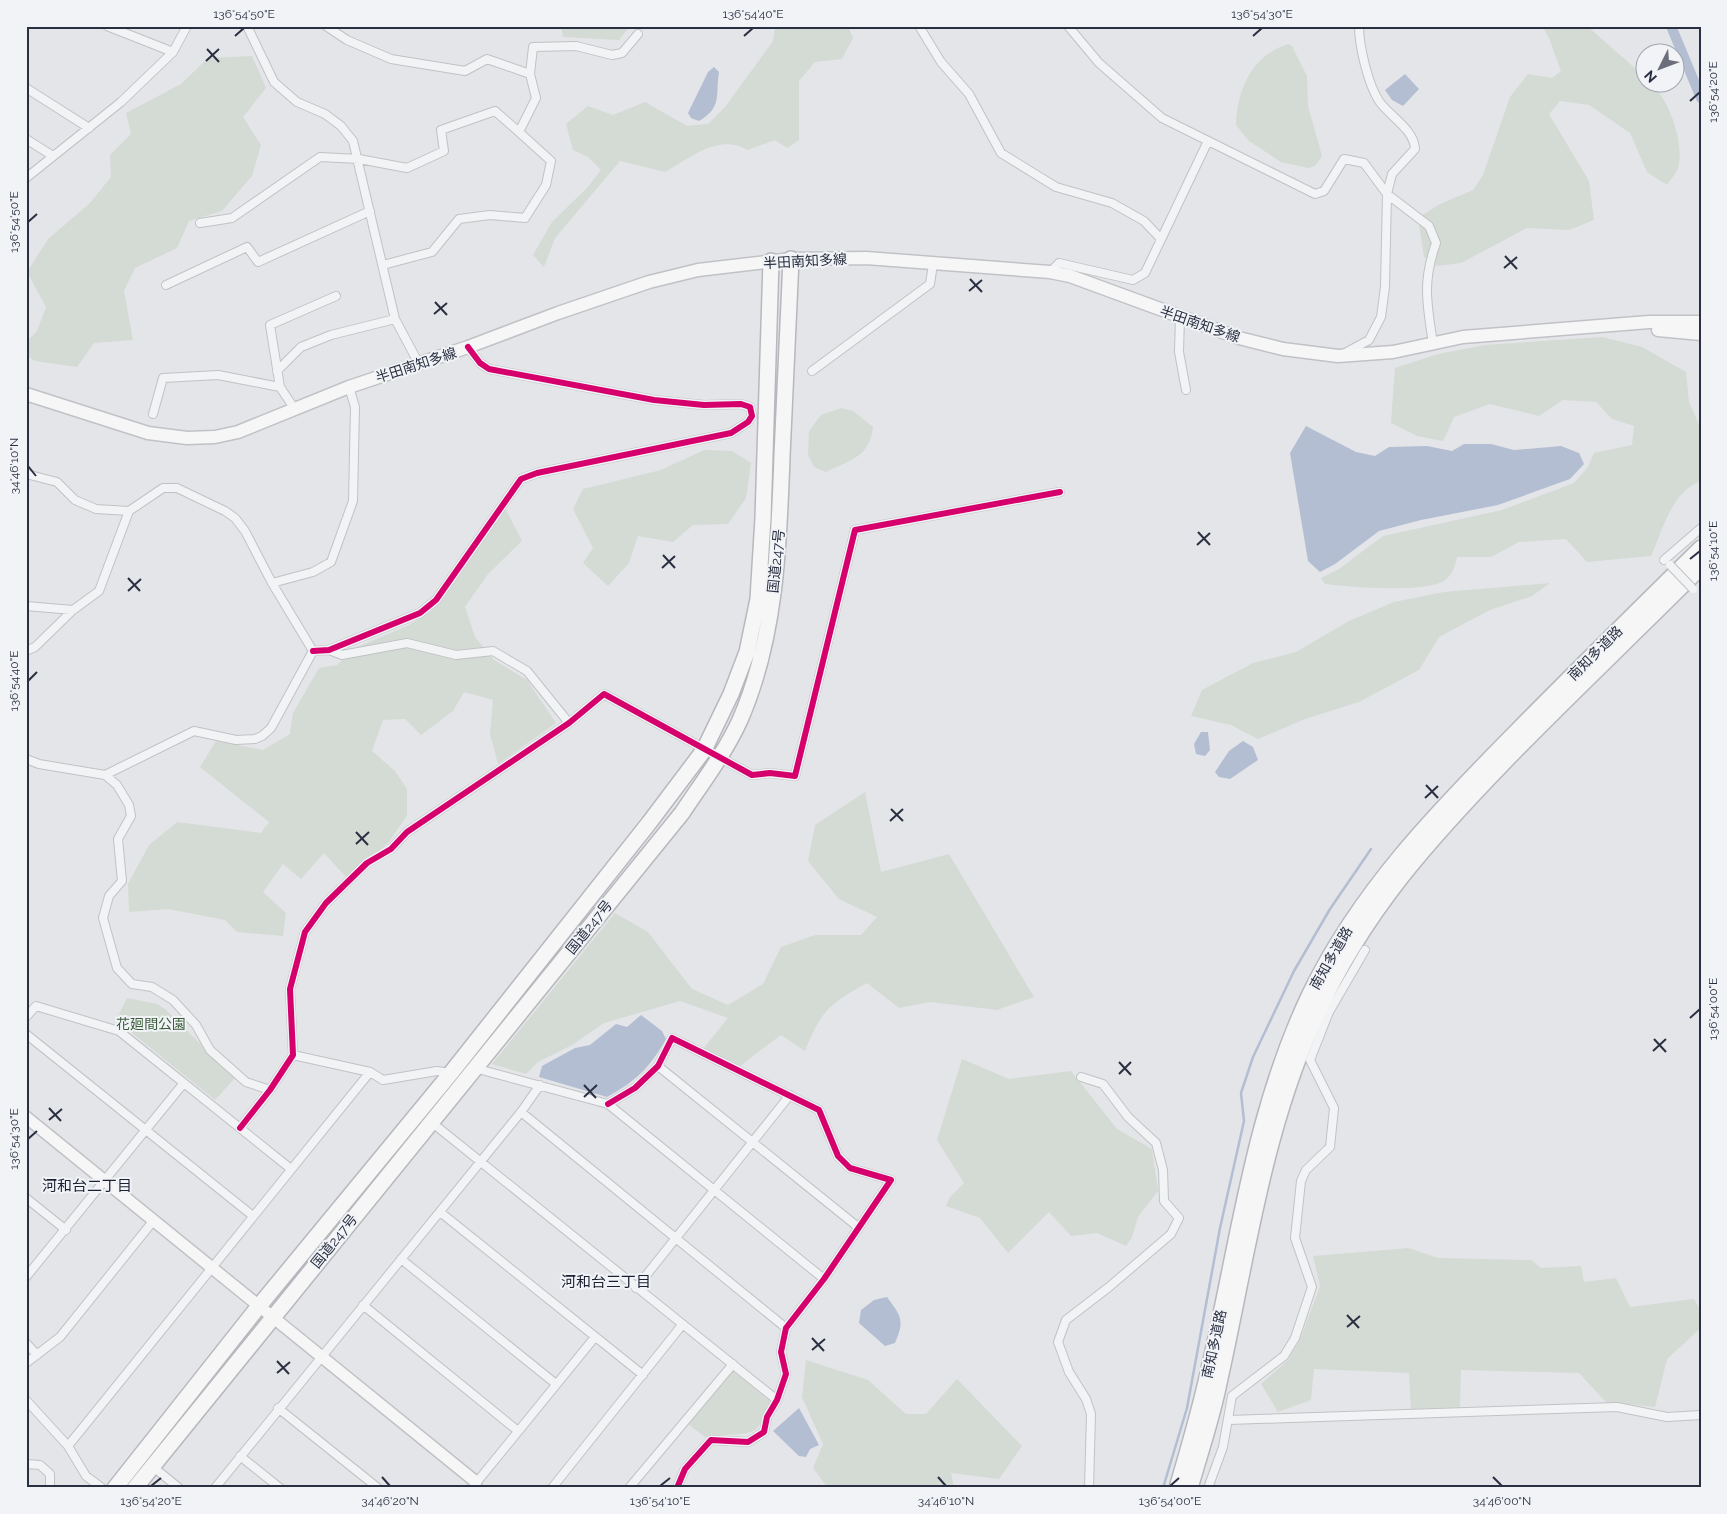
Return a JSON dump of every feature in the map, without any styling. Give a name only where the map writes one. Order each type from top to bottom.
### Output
[{"type":"highway","name":"国道247号","points":[[135,1488],[430,1121],[682,813],[719,758],[743,713],[757,673],[769,624],[780,525],[791,259]]},
{"type":"highway","name":"国道247号","points":[[115,1488],[260,1306],[451,1073],[649,823],[704,750],[731,694],[747,652],[758,599],[763,518],[771,261]]},
{"type":"highway","name":"南知多道路","points":[[1177,1488],[1205,1385],[1246,1195],[1273,1092],[1310,995],[1334,948],[1362,906],[1418,834],[1567,680],[1701,548]]},
{"type":"highway","name":"南知多道路","points":[[1190,1488],[1219,1385],[1257,1205],[1282,1105],[1312,1024],[1351,948],[1373,912],[1402,873],[1464,804],[1701,567]]},
{"type":"main road","name":"半田南知多線","points":[[26,394],[148,433],[187,438],[215,437],[238,432],[349,387],[468,347],[649,282],[698,270],[791,259],[866,258],[1050,272],[1070,276],[1239,338],[1283,349],[1338,356],[1372,355],[1463,337],[1649,322],[1701,322]]},
{"type":"main road","name":"半田南知多線","points":[[1603,327],[1626,331],[1672,330],[1701,334]]},
{"type":"street","points":[[107,26],[173,52]]},
{"type":"street","points":[[26,178],[121,102],[173,52],[187,26]]},
{"type":"street","points":[[247,26],[274,82],[297,102],[325,114],[341,126],[353,141],[359,159],[395,319],[419,364]]},
{"type":"street","points":[[326,26],[346,40],[391,59],[465,71],[487,59],[530,74]]},
{"type":"street","points":[[919,26],[941,62],[969,94],[1001,153],[1056,187],[1112,203],[1144,221],[1161,239]]},
{"type":"street","points":[[1068,26],[1099,63],[1162,118],[1315,194],[1324,191],[1344,159],[1364,163],[1387,194],[1428,226],[1436,243],[1428,267],[1425,294],[1433,344]]},
{"type":"street","points":[[1338,356],[1369,340],[1381,317],[1385,287],[1387,194],[1392,174],[1415,149],[1414,140],[1378,100],[1360,46],[1359,26]]},
{"type":"street","points":[[518,132],[536,98],[530,74],[533,47],[576,46],[612,55],[622,53],[638,34]]},
{"type":"street","points":[[26,88],[89,128]]},
{"type":"street","points":[[200,223],[232,218],[320,157],[359,159],[407,168],[444,152],[441,130],[494,111],[551,160],[546,185],[525,218],[490,215],[459,219],[432,252],[383,265]]},
{"type":"street","points":[[26,139],[53,156]]},
{"type":"street","points":[[1050,272],[1059,263],[1133,280],[1145,273],[1208,141]]},
{"type":"street","points":[[166,285],[248,247],[258,262],[370,212]]},
{"type":"street","points":[[812,371],[930,284],[933,264]]},
{"type":"street","points":[[294,408],[280,387],[270,325],[336,296]]},
{"type":"street","points":[[1180,317],[1179,352],[1186,390]]},
{"type":"street","points":[[277,371],[302,346],[331,335],[395,319]]},
{"type":"street","points":[[313,651],[329,650],[420,613],[436,600],[521,479],[537,473],[731,433],[748,422],[752,416],[750,408],[741,404],[704,405],[654,400],[489,369],[480,363],[468,347]]},
{"type":"street","points":[[153,414],[163,378],[218,375],[280,387]]},
{"type":"street","points":[[272,583],[313,572],[331,562],[353,501],[355,407],[349,387]]},
{"type":"street","points":[[26,474],[57,482],[75,500],[96,509],[130,511]]},
{"type":"street","points":[[26,651],[35,647],[73,610],[98,592],[130,511],[163,488],[177,488],[225,511],[235,518],[245,531],[272,583],[313,651]]},
{"type":"street","points":[[240,1128],[270,1090],[293,1055],[290,989],[305,932],[326,904],[367,863],[391,849],[407,832],[569,723],[604,694],[752,776],[770,773],[795,776],[855,530],[1060,492]]},
{"type":"street","points":[[1693,589],[1667,563],[1701,528]]},
{"type":"street","points":[[26,606],[73,610]]},
{"type":"street","points":[[329,650],[342,655],[407,643],[456,655],[493,651],[527,671],[569,723]]},
{"type":"street","points":[[105,775],[194,730],[236,740],[262,736],[270,728],[313,651]]},
{"type":"street","points":[[26,759],[39,764],[105,775],[117,785],[129,805],[131,816],[118,839],[122,881],[109,896],[103,918],[117,968],[132,984],[152,987],[173,1000],[196,1025],[210,1050],[246,1082],[270,1090]]},
{"type":"street","points":[[1208,1488],[1223,1447],[1232,1396],[1284,1356],[1295,1338],[1312,1287],[1295,1238],[1301,1182],[1306,1170],[1330,1147],[1334,1108],[1310,1060],[1329,1012],[1365,950]]},
{"type":"street","points":[[26,1017],[36,1006],[119,1031],[291,1169]]},
{"type":"street","points":[[26,1034],[253,1216]]},
{"type":"street","points":[[608,1104],[634,1088],[658,1066],[672,1038],[819,1110],[838,1156],[850,1168],[891,1180],[824,1279],[786,1328],[781,1352],[786,1374],[777,1400],[767,1417],[764,1432],[748,1442],[711,1440],[685,1470],[677,1488]]},
{"type":"street","points":[[293,1055],[370,1072],[383,1080],[437,1071],[451,1073]]},
{"type":"street","points":[[658,1066],[858,1227]]},
{"type":"street","points":[[474,1068],[608,1104],[824,1279]]},
{"type":"street","points":[[68,1446],[211,1266],[370,1072]]},
{"type":"street","points":[[1081,1077],[1103,1084],[1128,1117],[1156,1143],[1163,1170],[1164,1201],[1179,1218],[1171,1234],[1109,1287],[1066,1320],[1058,1342],[1069,1372],[1086,1399],[1091,1414],[1089,1488]]},
{"type":"street","points":[[27,1276],[106,1182],[184,1084]]},
{"type":"street","points":[[215,1488],[320,1356],[521,1112],[540,1085]]},
{"type":"street","points":[[636,1288],[790,1095]]},
{"type":"street","points":[[521,1112],[786,1328]]},
{"type":"street","points":[[26,1117],[260,1306],[477,1486],[518,1431],[594,1337]]},
{"type":"street","points":[[430,1121],[777,1400]]},
{"type":"street","points":[[26,1198],[66,1230]]},
{"type":"street","points":[[440,1212],[642,1375]]},
{"type":"street","points":[[26,1362],[60,1337],[154,1220]]},
{"type":"street","points":[[401,1259],[556,1384]]},
{"type":"street","points":[[363,1305],[518,1431]]},
{"type":"street","points":[[552,1488],[682,1325]]},
{"type":"street","points":[[26,1343],[37,1355]]},
{"type":"street","points":[[630,1488],[733,1364]]},
{"type":"street","points":[[27,1401],[68,1446],[86,1476],[102,1488]]},
{"type":"street","points":[[278,1408],[378,1488]]},
{"type":"street","points":[[1229,1420],[1617,1408],[1667,1417],[1701,1415]]},
{"type":"street","points":[[240,1456],[280,1488]]},
{"type":"street","points":[[26,1464],[40,1464],[50,1474],[50,1488]]},
{"type":"street","points":[[152,1466],[179,1488]]},
{"type":"green space","points":[[561,26],[630,26],[619,40],[563,37]]},
{"type":"green space","points":[[775,26],[848,26],[853,38],[842,59],[815,62],[799,81],[799,140],[787,148],[775,140],[747,150],[736,145],[715,146],[695,154],[665,172],[620,161],[555,238],[544,267],[533,255],[552,222],[587,188],[601,170],[588,157],[573,150],[566,124],[588,106],[613,115],[645,102],[687,126],[708,124],[725,107],[773,41]]},
{"type":"green space","points":[[1542,26],[1587,26],[1634,67],[1634,92],[1659,92],[1674,122],[1680,158],[1678,168],[1667,185],[1647,172],[1630,133],[1589,105],[1560,101],[1549,114],[1589,181],[1594,220],[1569,230],[1527,228],[1461,263],[1437,266],[1424,257],[1418,218],[1440,204],[1473,190],[1483,175],[1510,97],[1528,74],[1552,78],[1561,71],[1549,38]]},
{"type":"green space","points":[[1288,44],[1292,46],[1307,76],[1308,106],[1322,156],[1315,166],[1308,168],[1281,162],[1249,141],[1236,125],[1239,99],[1243,87],[1256,65],[1275,49]]},
{"type":"green space","points":[[252,56],[266,88],[243,117],[261,145],[252,176],[222,211],[189,221],[177,248],[135,268],[124,291],[133,340],[94,343],[77,367],[35,361],[26,355],[26,342],[37,331],[46,307],[27,272],[48,239],[89,204],[111,177],[110,155],[131,134],[126,113],[181,84],[208,58]]},
{"type":"green space","points":[[1602,337],[1642,347],[1686,372],[1689,402],[1701,429],[1701,481],[1691,486],[1675,503],[1651,556],[1587,562],[1566,539],[1519,542],[1491,557],[1457,557],[1451,574],[1442,582],[1431,585],[1385,588],[1325,584],[1321,578],[1339,569],[1383,536],[1502,510],[1574,483],[1588,467],[1594,453],[1632,445],[1634,426],[1612,419],[1596,402],[1563,400],[1539,416],[1490,404],[1454,417],[1443,441],[1417,436],[1391,423],[1395,368],[1438,354],[1485,345]]},
{"type":"green space","points":[[841,408],[853,411],[873,427],[871,437],[868,445],[857,456],[826,472],[814,467],[808,455],[809,431],[821,415]]},
{"type":"green space","points":[[704,450],[732,451],[751,463],[746,498],[728,524],[693,525],[673,542],[638,536],[629,563],[608,586],[583,563],[593,548],[573,509],[583,489],[661,470]]},
{"type":"green space","points":[[505,508],[522,541],[488,574],[465,607],[475,637],[494,660],[527,680],[556,723],[498,764],[490,734],[493,700],[464,692],[453,711],[421,735],[405,719],[383,720],[372,751],[395,771],[407,789],[407,816],[388,843],[346,877],[324,853],[301,879],[283,864],[263,892],[286,913],[283,936],[237,932],[225,920],[168,909],[129,912],[128,884],[149,845],[177,822],[261,833],[269,822],[200,767],[216,741],[263,750],[290,734],[293,713],[319,668],[337,665],[355,648],[409,625],[432,611]]},
{"type":"green space","points":[[1550,583],[1532,596],[1490,610],[1439,637],[1419,670],[1359,702],[1305,719],[1258,739],[1231,725],[1191,716],[1202,690],[1253,663],[1296,652],[1349,621],[1394,602],[1444,592]]},
{"type":"green space","points":[[865,792],[881,872],[949,854],[1034,997],[997,1010],[930,1002],[899,1008],[867,983],[835,1003],[828,1010],[816,1026],[805,1051],[781,1035],[740,1066],[703,1049],[728,1018],[680,1001],[604,1023],[572,1045],[538,1062],[526,1074],[492,1064],[615,913],[648,932],[692,989],[728,1005],[763,984],[781,947],[815,935],[861,935],[877,917],[839,899],[808,861],[815,825]]},
{"type":"green space","name":"花廻間公園","points":[[127,998],[157,1004],[165,1009],[235,1078],[215,1100],[116,1020]]},
{"type":"green space","points":[[962,1059],[1009,1079],[1071,1071],[1117,1129],[1152,1149],[1158,1191],[1138,1217],[1132,1237],[1126,1246],[1097,1233],[1071,1236],[1049,1212],[1008,1253],[980,1218],[946,1206],[950,1197],[964,1183],[937,1140]]},
{"type":"green space","points":[[1409,1248],[1438,1258],[1531,1260],[1541,1268],[1581,1266],[1584,1282],[1616,1278],[1630,1307],[1694,1299],[1701,1311],[1701,1328],[1667,1359],[1655,1407],[1606,1402],[1579,1373],[1461,1370],[1460,1407],[1411,1409],[1409,1373],[1314,1369],[1311,1400],[1278,1412],[1261,1384],[1288,1360],[1300,1340],[1320,1286],[1313,1256]]},
{"type":"green space","points":[[806,1360],[868,1380],[906,1414],[926,1414],[957,1379],[1022,1446],[999,1479],[951,1473],[954,1488],[828,1488],[813,1468],[823,1444],[802,1397]]},
{"type":"green space","points":[[730,1372],[734,1372],[771,1402],[760,1425],[754,1430],[741,1434],[705,1437],[688,1424]]},
{"type":"water","points":[[714,67],[719,72],[715,105],[707,116],[699,121],[691,118],[688,113],[708,72]]},
{"type":"water","points":[[1405,74],[1419,89],[1403,106],[1392,100],[1385,90]]},
{"type":"water","points":[[1306,426],[1356,452],[1375,456],[1389,447],[1427,446],[1452,451],[1464,444],[1491,444],[1514,450],[1561,446],[1579,453],[1584,464],[1570,479],[1498,505],[1421,520],[1379,531],[1335,564],[1320,572],[1308,561],[1290,453]]},
{"type":"water","points":[[1201,732],[1208,732],[1210,750],[1205,756],[1196,754],[1194,744]]},
{"type":"water","points":[[1243,741],[1253,747],[1258,760],[1230,779],[1219,777],[1215,772],[1229,751]]},
{"type":"water","points":[[641,1015],[662,1031],[666,1039],[641,1073],[617,1091],[607,1097],[539,1077],[542,1066],[575,1048],[590,1045],[616,1024],[627,1027]]},
{"type":"water","points":[[887,1297],[896,1309],[901,1323],[895,1343],[885,1346],[859,1323],[861,1310],[874,1300]]},
{"type":"water","points":[[799,1408],[819,1445],[810,1449],[806,1457],[799,1456],[773,1431]]},
{"type":"waterway","points":[[1671,26],[1701,98]]},
{"type":"waterway","points":[[1163,1488],[1187,1408],[1220,1228],[1244,1121],[1241,1093],[1253,1057],[1294,971],[1330,909],[1371,849]]},
{"type":"cycle path","points":[[313,651],[329,650],[420,613],[436,600],[521,479],[537,473],[731,433],[748,422],[752,416],[750,407],[741,404],[704,405],[654,400],[489,369],[480,363],[468,347]]},
{"type":"cycle path","points":[[240,1128],[270,1090],[293,1055],[290,989],[305,932],[326,903],[367,863],[391,849],[407,832],[569,723],[604,694],[752,775],[770,773],[795,776],[855,530],[1060,492]]},
{"type":"cycle path","points":[[608,1104],[635,1088],[658,1066],[672,1038],[819,1110],[838,1156],[850,1168],[891,1180],[824,1279],[786,1328],[781,1352],[786,1374],[777,1400],[767,1417],[764,1432],[748,1442],[711,1440],[685,1469],[677,1488]]},
{"type":"district","name":"河和台二丁目","points":[[87,1186]]},
{"type":"district","name":"河和台三丁目","points":[[606,1282]]}]
